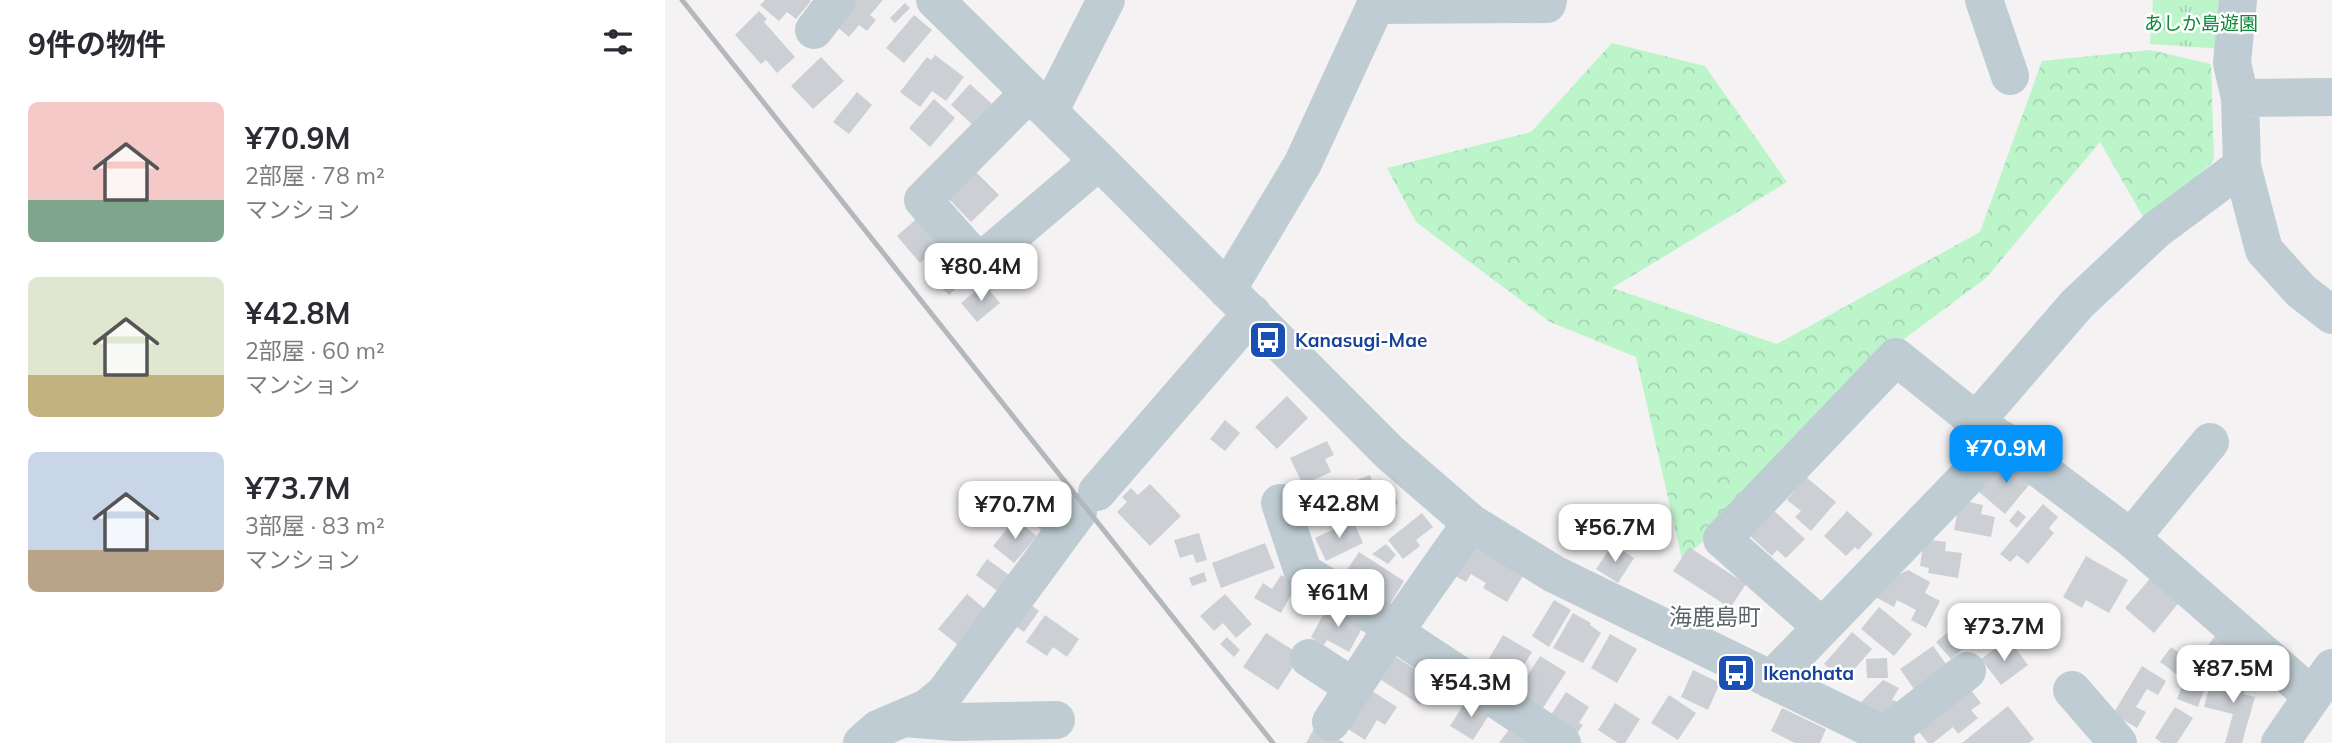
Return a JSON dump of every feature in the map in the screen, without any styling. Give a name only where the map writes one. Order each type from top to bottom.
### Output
[{"type":"street","points":[[814,30],[837,0]]},
{"type":"street","points":[[935,0],[1390,453],[1471,523],[1554,574],[1891,739],[1967,671]]},
{"type":"street","points":[[1099,161],[979,263],[923,200],[1039,102],[1105,0]]},
{"type":"street","points":[[862,743],[878,729],[927,708],[944,693],[1239,301],[1377,2],[1547,4],[1548,0]]},
{"type":"street","points":[[1984,0],[2010,76]]},
{"type":"street","points":[[2238,0],[2232,64],[2240,98],[2242,166],[2264,250],[2316,285],[2332,315]]},
{"type":"street","points":[[2240,98],[2332,97]]},
{"type":"street","points":[[1771,680],[1989,431],[2087,295],[2156,230],[2242,166]]},
{"type":"street","points":[[1821,626],[1722,539],[1896,357],[1989,431],[2322,682],[2280,743]]},
{"type":"street","points":[[2131,538],[2210,442]]},
{"type":"street","points":[[1280,503],[1303,572],[1399,631],[1408,641],[1549,739]]},
{"type":"street","points":[[1331,722],[1385,639],[1399,631],[1402,621],[1471,523]]},
{"type":"street","points":[[1309,658],[1353,687]]},
{"type":"street","points":[[2072,690],[2118,743]]},
{"type":"street","points":[[904,718],[955,722],[1056,720]]},
{"type":"green space","name":"あしか島遊園","points":[[2153,0],[2229,0],[2223,49],[2150,44]]},
{"type":"green space","points":[[1612,43],[1705,66],[1787,182],[1612,288],[1777,344],[1980,232],[2042,61],[2150,50],[2211,64],[2214,160],[2149,227],[2100,142],[1986,278],[1896,345],[1710,536],[1682,559],[1636,357],[1550,322],[1416,222],[1387,168],[1531,132]]},
{"type":"building","points":[[765,0],[811,1],[796,19],[787,12],[779,21],[760,5]]},
{"type":"building","points":[[856,0],[883,0],[870,15],[876,20],[867,31],[859,25],[849,37],[835,25]]},
{"type":"building","points":[[905,3],[910,8],[895,23],[890,18]]},
{"type":"building","points":[[759,11],[767,19],[764,22],[795,57],[777,73],[766,60],[761,64],[735,35]]},
{"type":"building","points":[[914,15],[932,30],[904,63],[886,48]]},
{"type":"building","points":[[935,55],[964,77],[946,101],[932,91],[920,107],[900,92],[927,57],[931,60]]},
{"type":"building","points":[[821,57],[844,81],[813,109],[791,86]]},
{"type":"building","points":[[970,84],[992,104],[973,125],[951,105]]},
{"type":"building","points":[[857,92],[872,105],[849,134],[833,122]]},
{"type":"building","points":[[934,99],[955,118],[930,147],[909,128]]},
{"type":"building","points":[[972,168],[999,195],[971,222],[945,195]]},
{"type":"building","points":[[922,214],[945,241],[920,263],[897,236]]},
{"type":"building","points":[[950,250],[972,273],[949,295],[927,273]]},
{"type":"building","points":[[984,284],[1000,303],[977,322],[961,303]]},
{"type":"building","points":[[1287,396],[1308,418],[1277,449],[1255,427]]},
{"type":"building","points":[[1225,420],[1240,433],[1225,451],[1210,439]]},
{"type":"building","points":[[1327,441],[1334,455],[1325,459],[1331,472],[1303,485],[1290,458]]},
{"type":"building","points":[[2006,456],[2034,479],[2005,514],[1978,491]]},
{"type":"building","points":[[1370,475],[1375,490],[1391,485],[1398,504],[1379,511],[1376,502],[1343,514],[1333,489]]},
{"type":"building","points":[[1806,477],[1836,502],[1811,531],[1795,517],[1801,511],[1787,500]]},
{"type":"building","points":[[1150,484],[1181,516],[1150,546],[1117,512],[1127,502],[1122,497],[1131,488],[1138,495]]},
{"type":"building","points":[[1041,491],[1060,507],[1041,530],[1022,514]]},
{"type":"building","points":[[1323,495],[1331,518],[1304,528],[1296,504]]},
{"type":"building","points":[[1960,500],[1983,505],[1981,514],[1995,517],[1991,537],[1954,530]]},
{"type":"building","points":[[2043,504],[2058,517],[2049,528],[2054,533],[2028,564],[2017,555],[2010,562],[2000,554]]},
{"type":"building","points":[[1772,509],[1805,539],[1786,558],[1777,550],[1772,556],[1749,535]]},
{"type":"building","points":[[2018,510],[2026,517],[2017,528],[2009,521]]},
{"type":"building","points":[[1847,511],[1873,534],[1858,550],[1855,547],[1846,556],[1824,536]]},
{"type":"building","points":[[1422,513],[1433,527],[1416,540],[1420,546],[1403,559],[1388,540]]},
{"type":"building","points":[[1631,518],[1654,532],[1643,549],[1620,535]]},
{"type":"building","points":[[1015,519],[1037,536],[1014,563],[993,546]]},
{"type":"building","points":[[1353,520],[1363,543],[1326,561],[1315,538]]},
{"type":"building","points":[[1199,533],[1207,560],[1196,563],[1193,554],[1180,558],[1174,540]]},
{"type":"building","points":[[1924,539],[1946,542],[1945,551],[1962,553],[1958,578],[1928,573],[1929,568],[1920,566]]},
{"type":"building","points":[[1265,543],[1275,568],[1221,588],[1212,563]]},
{"type":"building","points":[[1386,544],[1396,555],[1388,564],[1372,554]]},
{"type":"building","points":[[1470,544],[1523,576],[1507,602],[1483,588],[1486,583],[1471,574],[1466,582],[1452,574]]},
{"type":"building","points":[[1613,544],[1634,558],[1618,583],[1596,569]]},
{"type":"building","points":[[1689,547],[1746,584],[1730,608],[1673,571]]},
{"type":"building","points":[[1359,552],[1404,581],[1388,607],[1356,587],[1359,582],[1345,573]]},
{"type":"building","points":[[2086,556],[2128,580],[2109,613],[2086,600],[2082,608],[2063,597]]},
{"type":"building","points":[[987,559],[1012,577],[1000,593],[976,575]]},
{"type":"building","points":[[1908,570],[1930,582],[1925,593],[1940,601],[1926,628],[1911,620],[1916,610],[1897,600],[1894,607],[1875,597],[1883,582]]},
{"type":"building","points":[[1204,572],[1207,581],[1192,586],[1189,578]]},
{"type":"building","points":[[1281,575],[1297,584],[1281,613],[1254,598],[1263,583],[1272,589]]},
{"type":"building","points":[[2153,575],[2181,600],[2154,633],[2125,608]]},
{"type":"building","points":[[967,594],[986,610],[958,645],[938,629]]},
{"type":"building","points":[[1225,594],[1252,624],[1236,638],[1223,623],[1214,631],[1200,616]]},
{"type":"building","points":[[1554,600],[1571,610],[1549,647],[1532,636]]},
{"type":"building","points":[[1027,602],[1039,611],[1024,632],[1011,623]]},
{"type":"building","points":[[1329,604],[1365,623],[1349,652],[1327,640],[1324,645],[1311,637]]},
{"type":"building","points":[[1879,607],[1912,634],[1894,656],[1861,629]]},
{"type":"building","points":[[1573,613],[1591,623],[1590,625],[1601,633],[1583,663],[1553,648]]},
{"type":"building","points":[[1971,613],[1986,630],[1951,659],[1936,642]]},
{"type":"building","points":[[1045,615],[1079,639],[1067,657],[1053,647],[1047,656],[1026,642]]},
{"type":"building","points":[[2219,631],[2240,647],[2216,678],[2195,662]]},
{"type":"building","points":[[1852,632],[1872,649],[1844,681],[1824,664]]},
{"type":"building","points":[[1266,633],[1301,655],[1278,690],[1243,667]]},
{"type":"building","points":[[1610,634],[1637,649],[1617,683],[1591,668]]},
{"type":"building","points":[[1503,635],[1532,652],[1517,677],[1488,660]]},
{"type":"building","points":[[1227,637],[1240,650],[1234,657],[1220,644]]},
{"type":"building","points":[[2004,642],[2008,648],[2013,645],[2028,665],[2001,685],[1981,659]]},
{"type":"building","points":[[1933,646],[1949,668],[1916,692],[1900,669]]},
{"type":"building","points":[[2171,647],[2190,661],[2179,676],[2160,662]]},
{"type":"building","points":[[1390,653],[1435,682],[1420,705],[1375,676]]},
{"type":"building","points":[[1540,656],[1566,672],[1543,708],[1517,692]]},
{"type":"building","points":[[1887,658],[1888,678],[1867,678],[1866,659]]},
{"type":"building","points":[[2142,666],[2166,681],[2158,695],[2147,689],[2136,707],[2146,712],[2137,728],[2113,714]]},
{"type":"building","points":[[1693,670],[1720,683],[1708,710],[1681,697]]},
{"type":"building","points":[[2231,672],[2249,678],[2244,694],[2255,697],[2242,743],[2225,743],[2233,714],[2204,707],[2210,685],[2226,689]]},
{"type":"building","points":[[2197,675],[2208,678],[2198,707],[2177,699],[2183,684],[2193,688]]},
{"type":"building","points":[[1883,680],[1899,688],[1892,700],[1898,702],[1890,717],[1859,704]]},
{"type":"building","points":[[1967,685],[1981,703],[1971,710],[1978,718],[1958,734],[1953,727],[1933,743],[1928,743],[1915,727]]},
{"type":"building","points":[[1372,691],[1397,707],[1385,725],[1377,720],[1365,740],[1348,729]]},
{"type":"building","points":[[1566,692],[1589,707],[1579,723],[1583,725],[1578,732],[1551,715]]},
{"type":"building","points":[[1669,695],[1696,713],[1678,740],[1651,723]]},
{"type":"building","points":[[1468,698],[1491,712],[1473,740],[1450,726]]},
{"type":"building","points":[[1615,703],[1640,719],[1625,743],[1618,743],[1598,730]]},
{"type":"building","points":[[2008,706],[2034,739],[2029,743],[1962,743]]},
{"type":"building","points":[[2175,707],[2193,718],[2177,743],[2162,743],[2155,738]]},
{"type":"building","points":[[1782,708],[1826,729],[1820,743],[1795,743],[1771,731]]},
{"type":"building","points":[[1315,727],[1345,743],[1306,743]]},
{"type":"building","points":[[1510,728],[1531,743],[1499,743]]},
{"type":"railway","points":[[682,0],[1273,743]]},
{"type":"place","name":"Kanasugi-Mae","points":[[1268,340]]},
{"type":"place","name":"Ikenohata","points":[[1736,673]]},
{"type":"district","name":"海鹿島町","points":[[1715,616]]}]
